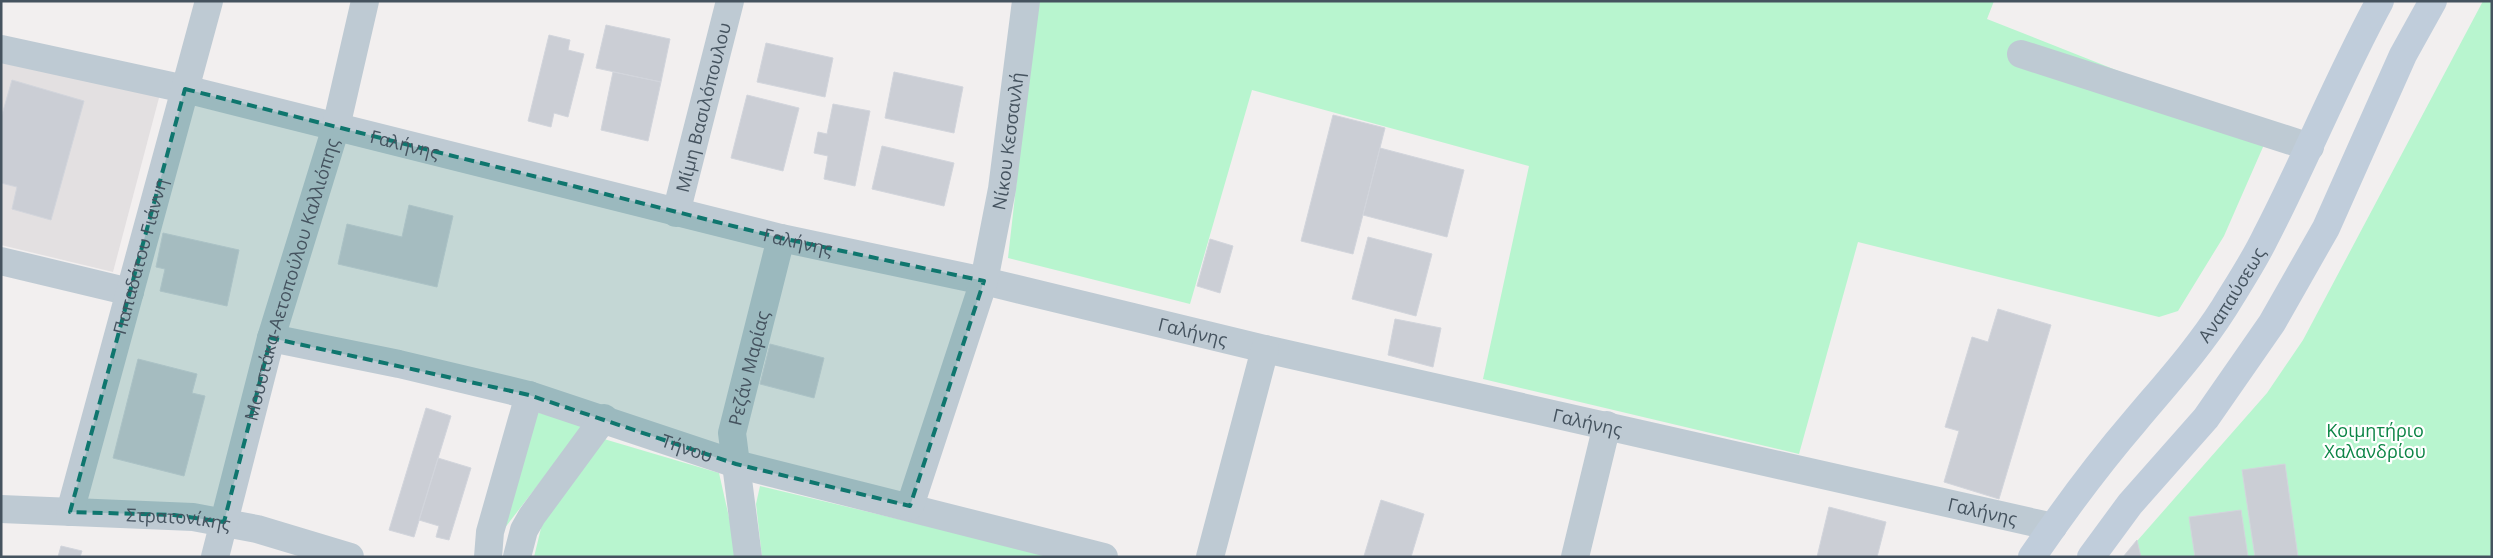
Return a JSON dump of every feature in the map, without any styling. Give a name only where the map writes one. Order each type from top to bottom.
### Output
[{"type":"main road","name":"Αναπαύσεως","points":[[2032,557],[2052,527],[2135,421],[2175,376],[2223,310],[2266,238],[2310,147],[2339,79],[2380,1]]},
{"type":"main road","points":[[2091,557],[2130,504],[2206,418],[2272,323],[2326,228],[2403,55],[2433,1]]},
{"type":"street","name":"Παπαδάτου Γιάννη","points":[[70,512],[209,1]]},
{"type":"street","name":"Μουστάκα-Αετοπούλου Καλλιόπης","points":[[215,557],[272,338],[336,127],[365,1]]},
{"type":"street","name":"Μίμη Βασιλόπουλου","points":[[676,213],[730,1]]},
{"type":"street","name":"Νίκου Κεσσανλή","points":[[910,506],[984,281],[1002,189],[1026,1]]},
{"type":"street","name":"Γαλήνης","points":[[1,49],[185,89],[781,238],[984,281],[1265,349],[2052,527]]},
{"type":"street","points":[[2021,54],[2310,147]]},
{"type":"street","name":"Ρεζάν Μαρίας","points":[[748,557],[732,433],[781,238]]},
{"type":"street","points":[[1,261],[130,292]]},
{"type":"street","name":"Τήνου","points":[[272,338],[399,364],[529,395],[604,418],[736,464],[910,506],[1104,557]]},
{"type":"street","points":[[1210,557],[1265,349]]},
{"type":"street","points":[[488,557],[490,532],[529,395]]},
{"type":"street","points":[[517,557],[524,530],[532,516],[604,418]]},
{"type":"street","points":[[1574,557],[1607,425]]},
{"type":"street","name":"Στρατονίκης","points":[[1,510],[174,515],[257,529],[350,557]]},
{"type":"highlighted area","points":[[185,89],[781,238],[984,281],[910,506],[736,464],[529,395],[271,338],[224,522],[174,515],[70,512]]},
{"type":"shaded area","points":[[1,56],[160,94],[113,272],[1,245]]},
{"type":"green space","points":[[1037,1],[1994,1],[1987,19],[2270,131],[2224,236],[2178,311],[2159,317],[1858,242],[1799,454],[1483,379],[1529,166],[1252,90],[1190,304],[1008,258]]},
{"type":"green space","name":"Κοιμητήριο Χαλανδρίου","points":[[2483,1],[2492,1],[2492,557],[2123,557],[2267,393],[2303,340]]},
{"type":"green space","points":[[536,412],[584,425],[504,529]]},
{"type":"green space","points":[[604,439],[719,473],[738,557],[534,557],[543,520]]},
{"type":"green space","points":[[760,486],[1053,557],[762,557],[756,504]]},
{"type":"building","points":[[606,25],[670,39],[661,82],[596,68]]},
{"type":"building","points":[[549,35],[570,40],[568,50],[584,54],[568,117],[554,113],[551,127],[528,121]]},
{"type":"building","points":[[766,43],[833,58],[825,97],[757,82]]},
{"type":"building","points":[[613,72],[661,82],[648,141],[601,130]]},
{"type":"building","points":[[894,72],[963,87],[954,133],[885,118]]},
{"type":"building","points":[[12,80],[84,101],[51,220],[12,209],[17,187],[1,183],[1,118]]},
{"type":"building","points":[[747,95],[799,108],[783,171],[731,158]]},
{"type":"building","points":[[833,104],[870,111],[855,186],[824,179],[828,156],[814,153],[818,132],[827,134]]},
{"type":"building","points":[[1333,115],[1385,128],[1353,254],[1301,241]]},
{"type":"building","points":[[882,146],[954,163],[944,206],[872,189]]},
{"type":"building","points":[[1380,148],[1464,170],[1447,237],[1363,215]]},
{"type":"building","points":[[409,205],[453,216],[437,287],[338,264],[347,224],[402,237]]},
{"type":"building","points":[[163,233],[239,250],[227,306],[160,291],[165,269],[156,267]]},
{"type":"building","points":[[1368,237],[1432,254],[1416,316],[1352,299]]},
{"type":"building","points":[[1210,239],[1233,246],[1220,293],[1197,286]]},
{"type":"building","points":[[1998,309],[2051,325],[1999,499],[1944,482],[1959,431],[1945,427],[1972,337],[1988,342]]},
{"type":"building","points":[[1395,319],[1441,328],[1433,367],[1388,355]]},
{"type":"building","points":[[770,344],[824,358],[814,398],[760,384]]},
{"type":"building","points":[[138,359],[197,374],[192,393],[205,396],[184,476],[113,458]]},
{"type":"building","points":[[426,408],[451,416],[414,537],[389,530]]},
{"type":"building","points":[[438,458],[471,468],[449,540],[436,537],[439,526],[419,520]]},
{"type":"building","points":[[2285,464],[2298,557],[2255,557],[2242,470]]},
{"type":"building","points":[[1381,500],[1424,514],[1411,557],[1364,556]]},
{"type":"building","points":[[1829,507],[1886,522],[1877,557],[1817,557]]},
{"type":"building","points":[[2241,510],[2248,557],[2195,557],[2189,517]]},
{"type":"building","points":[[2137,540],[2141,557],[2123,557]]},
{"type":"building","points":[[61,546],[82,551],[80,557],[58,557]]}]
